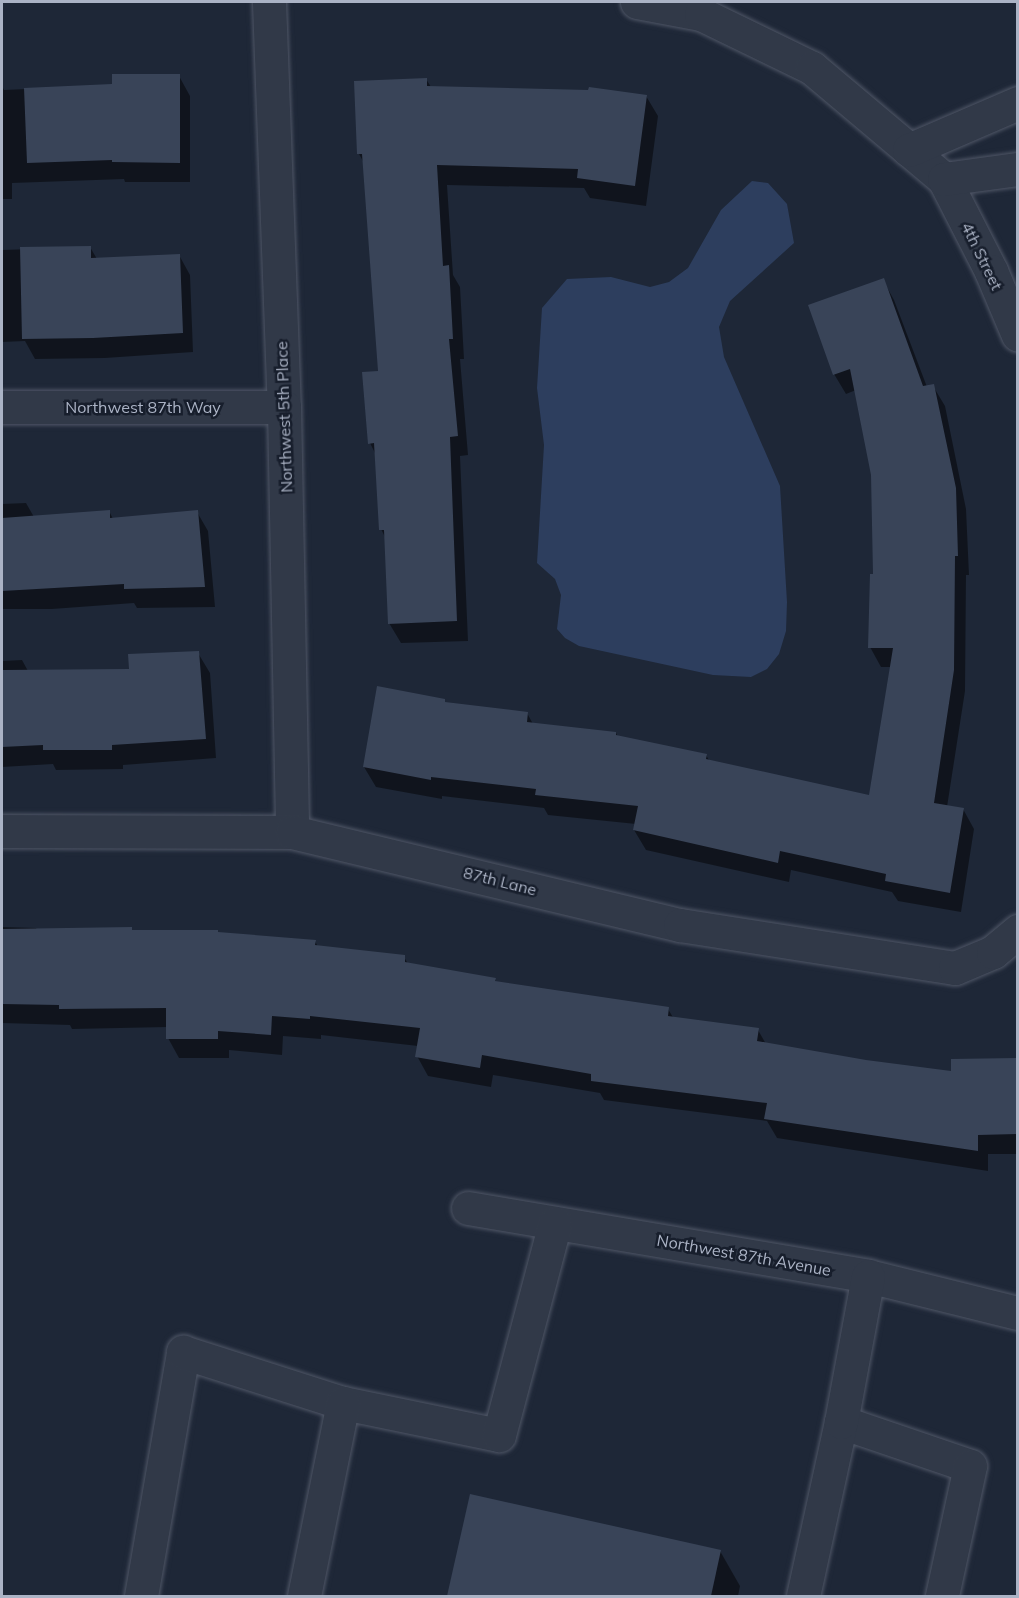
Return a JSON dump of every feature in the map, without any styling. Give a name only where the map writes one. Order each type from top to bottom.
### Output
[{"type":"street","name":"Northwest 5th Place","points":[[269,2],[284,407],[292,832]]},
{"type":"street","points":[[637,2],[701,14],[812,68],[944,179],[1017,169]]},
{"type":"street","points":[[909,150],[1017,103]]},
{"type":"street","name":"4th Street","points":[[944,179],[991,271],[1017,335]]},
{"type":"street","name":"Northwest 87th Way","points":[[2,407],[284,407]]},
{"type":"street","name":"87th Lane","points":[[2,831],[292,832],[691,926],[955,968],[993,952],[1017,931]]},
{"type":"street","name":"Northwest 87th Avenue","points":[[468,1208],[868,1276],[1017,1313]]},
{"type":"street","points":[[141,1596],[183,1352],[343,1403],[499,1435],[555,1223]]},
{"type":"street","points":[[803,1596],[841,1422],[868,1276]]},
{"type":"street","points":[[304,1596],[343,1403]]},
{"type":"street","points":[[841,1422],[970,1466],[942,1596]]},
{"type":"water","points":[[752,181],[768,183],[787,204],[794,243],[730,301],[719,327],[724,357],[780,486],[787,602],[786,631],[779,654],[767,669],[751,677],[713,675],[579,646],[565,638],[557,629],[561,595],[555,579],[537,563],[544,445],[537,388],[542,308],[567,279],[611,277],[650,287],[669,282],[688,268],[721,210]]},
{"type":"building","points":[[112,74],[180,74],[180,163],[112,162],[112,160],[27,163],[24,88],[112,84]]},
{"type":"building","points":[[427,78],[427,86],[588,90],[589,87],[647,95],[635,186],[577,178],[578,169],[437,165],[443,266],[449,265],[453,339],[449,339],[458,436],[450,437],[457,621],[388,624],[384,530],[379,530],[374,443],[368,444],[362,372],[378,371],[362,154],[357,154],[354,81]]},
{"type":"building","points":[[91,246],[91,258],[180,254],[183,333],[22,339],[20,247]]},
{"type":"building","points":[[884,278],[923,386],[934,384],[956,488],[958,556],[955,556],[954,670],[934,803],[964,808],[950,893],[885,881],[886,874],[780,851],[778,863],[633,830],[638,806],[535,795],[536,789],[431,777],[431,780],[363,767],[377,686],[445,699],[445,702],[528,712],[527,722],[616,732],[616,735],[707,754],[706,759],[869,795],[893,648],[868,648],[870,574],[873,574],[871,475],[850,369],[833,375],[808,305]]},
{"type":"building","points":[[110,510],[110,518],[198,510],[205,587],[124,589],[124,584],[2,591],[2,518]]},
{"type":"building","points":[[199,651],[206,739],[112,745],[112,750],[43,750],[43,745],[2,747],[2,670],[129,669],[128,654]]},
{"type":"building","points":[[132,927],[132,930],[218,930],[218,932],[316,940],[315,945],[405,955],[405,962],[496,978],[495,981],[669,1007],[668,1016],[759,1028],[757,1041],[866,1060],[951,1071],[951,1059],[1017,1058],[1017,1134],[978,1135],[978,1151],[764,1119],[767,1103],[591,1081],[591,1074],[482,1055],[480,1068],[415,1057],[420,1028],[310,1016],[310,1019],[272,1016],[271,1035],[218,1031],[218,1039],[166,1039],[166,1008],[59,1009],[59,1005],[2,1004],[2,929]]},
{"type":"building","points":[[470,1494],[721,1550],[711,1596],[447,1596]]}]
